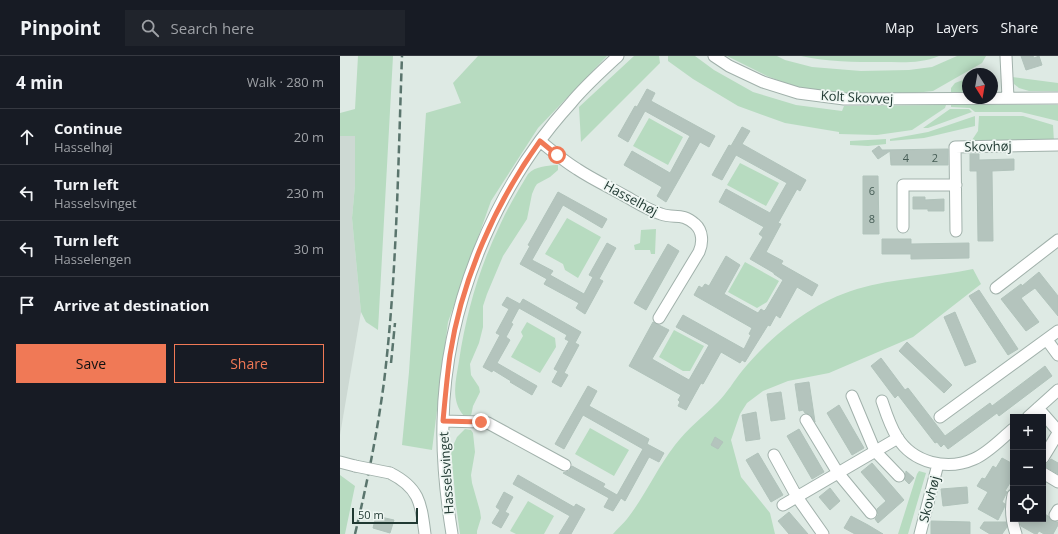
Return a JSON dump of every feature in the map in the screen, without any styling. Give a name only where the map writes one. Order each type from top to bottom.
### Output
[{"type":"street","name":"Hasselsvinget","points":[[452,534],[445,485],[443,421],[450,354],[457,319],[470,274],[488,229],[501,203],[527,159],[571,103],[618,56]]},
{"type":"street","name":"Kolt Skovvej","points":[[714,56],[729,66],[763,82],[798,93],[844,99],[1058,98]]},
{"type":"street","points":[[1006,56],[1008,98]]},
{"type":"street","name":"Hasselhøj","points":[[540,141],[578,170],[639,203],[661,214],[682,216],[697,225],[702,243],[699,252],[659,318]]},
{"type":"street","name":"Skovhøj","points":[[956,231],[955,147],[1058,145]]},
{"type":"street","points":[[903,227],[903,185],[956,184]]},
{"type":"street","points":[[996,288],[1058,240]]},
{"type":"street","points":[[940,417],[1058,331]]},
{"type":"street","points":[[1047,340],[1058,355]]},
{"type":"street","points":[[1031,414],[1058,390]]},
{"type":"street","points":[[852,396],[875,451],[900,476]]},
{"type":"street","name":"Skovhøj","points":[[882,401],[898,438],[914,454],[922,459],[938,464],[952,465],[974,459],[984,454],[1010,432]]},
{"type":"street","points":[[1038,408],[1058,430],[1046,452]]},
{"type":"street","points":[[806,420],[838,473],[871,513]]},
{"type":"street","points":[[443,421],[481,422],[488,424],[565,465]]},
{"type":"street","points":[[783,505],[898,438]]},
{"type":"street","points":[[774,455],[797,497],[823,534]]},
{"type":"street","points":[[340,462],[390,473],[407,483],[420,502],[425,534]]},
{"type":"street","name":"Skovhøj","points":[[920,534],[938,464]]},
{"type":"street","points":[[1046,475],[1058,482]]},
{"type":"street","points":[[1013,522],[1016,534]]},
{"type":"shaded area","points":[[340,136],[355,136],[355,185],[352,218],[361,312],[340,435]]},
{"type":"green space","points":[[358,56],[393,56],[378,330],[366,322],[361,312],[352,218],[355,185],[355,136],[340,136],[340,113],[355,109]]},
{"type":"green space","points":[[478,56],[607,56],[538,128],[491,201],[448,322],[432,450],[402,445],[409,372],[426,113],[461,103],[453,83]]},
{"type":"green space","points":[[634,56],[659,56],[660,63],[581,142],[579,107]]},
{"type":"green space","points":[[668,56],[695,56],[714,70],[753,92],[796,105],[842,111],[844,106],[946,105],[945,108],[912,130],[877,135],[839,134],[839,132],[785,123],[738,106],[693,79],[668,61]]},
{"type":"green space","points":[[727,56],[777,56],[785,60],[812,67],[861,71],[909,70],[932,67],[957,56],[986,56],[982,63],[973,68],[962,68],[962,74],[933,91],[895,95],[850,95],[796,87],[767,76]]},
{"type":"green space","points":[[801,56],[939,56],[932,59],[918,61],[861,62]]},
{"type":"green space","points":[[1012,77],[1058,83],[1058,91],[1029,91],[1019,88],[1014,84]]},
{"type":"green space","points":[[962,80],[962,92],[951,92],[951,88],[955,83]]},
{"type":"green space","points":[[951,105],[1058,105],[1058,121],[1021,112],[975,112],[970,108],[951,107]]},
{"type":"green space","points":[[950,109],[969,109],[972,112],[928,128],[923,128]]},
{"type":"green space","points":[[975,116],[975,126],[924,138],[890,141],[890,139],[928,132]]},
{"type":"green space","points":[[979,116],[1023,116],[1053,125],[1054,142],[970,143],[978,131]]},
{"type":"green space","points":[[649,118],[683,137],[668,165],[633,146]]},
{"type":"green space","points":[[886,139],[886,144],[868,146],[850,145],[850,141]]},
{"type":"green space","points":[[740,163],[779,183],[766,206],[727,185]]},
{"type":"green space","points":[[558,165],[558,170],[550,177],[537,184],[535,187],[532,194],[527,219],[503,256],[487,294],[483,306],[483,327],[479,343],[470,364],[471,375],[479,387],[480,392],[473,406],[471,416],[464,416],[455,397],[462,343],[474,292],[492,241],[506,212],[528,174],[538,168]]},
{"type":"green space","points":[[567,218],[601,237],[578,278],[565,270],[563,264],[545,254]]},
{"type":"green space","points":[[656,229],[655,254],[651,254],[650,250],[635,250],[634,245],[640,243],[641,230]]},
{"type":"green space","points":[[745,262],[779,281],[767,302],[757,308],[728,292]]},
{"type":"green space","points":[[973,269],[981,284],[913,337],[829,373],[788,381],[763,391],[747,403],[740,414],[731,440],[741,477],[770,513],[775,534],[613,534],[633,510],[662,463],[680,439],[713,407],[742,371],[779,333],[808,312],[840,295],[857,289],[886,282]]},
{"type":"green space","points":[[527,322],[555,338],[556,347],[540,373],[511,357],[523,336],[521,332]]},
{"type":"green space","points":[[674,330],[704,346],[690,371],[683,371],[659,357]]},
{"type":"green space","points":[[590,428],[629,450],[614,476],[575,454]]},
{"type":"green space","points":[[465,429],[471,430],[473,433],[475,452],[471,475],[481,518],[477,534],[460,534],[456,505],[451,450],[457,437]]},
{"type":"green space","points":[[919,471],[926,473],[908,534],[898,534],[917,474]]},
{"type":"green space","points":[[340,475],[355,486],[345,534],[340,534]]},
{"type":"green space","points":[[528,501],[554,516],[544,534],[516,534],[510,531]]},
{"type":"building","points":[[1021,56],[1033,56],[1034,58],[1039,56],[1042,65],[1026,70]]},
{"type":"building","points":[[647,89],[655,93],[651,101],[715,136],[709,147],[700,142],[666,202],[657,196],[662,187],[624,165],[632,151],[670,173],[690,136],[645,111],[628,142],[618,136],[635,106],[637,107]]},
{"type":"building","points":[[742,127],[750,131],[742,144],[806,180],[800,191],[797,189],[778,223],[781,224],[766,252],[783,261],[781,264],[818,285],[812,296],[797,287],[780,318],[776,315],[770,326],[768,325],[745,362],[742,360],[740,363],[721,352],[686,410],[678,406],[680,402],[678,400],[681,395],[629,366],[653,322],[669,330],[652,359],[689,380],[709,345],[676,327],[683,315],[744,349],[751,335],[749,334],[752,328],[694,295],[699,286],[702,288],[705,284],[709,286],[726,256],[740,265],[724,294],[758,313],[761,309],[764,311],[766,309],[783,280],[750,259],[763,237],[759,234],[764,227],[719,202],[726,189],[770,213],[787,183],[736,155],[722,180],[712,175],[729,145],[731,146]]},
{"type":"building","points":[[879,146],[882,150],[948,149],[948,165],[891,165],[890,151],[878,159],[872,151]]},
{"type":"building","points":[[970,154],[979,154],[979,160],[1014,159],[1014,170],[992,171],[993,241],[978,241],[977,171],[970,171]]},
{"type":"building","points":[[863,176],[878,176],[879,234],[863,234]]},
{"type":"building","points":[[558,192],[607,219],[602,228],[563,205],[532,260],[553,271],[550,275],[584,294],[593,277],[589,275],[607,243],[616,248],[599,279],[603,281],[585,314],[576,308],[579,303],[544,284],[547,279],[520,264],[530,246],[528,245]]},
{"type":"building","points":[[913,197],[925,197],[925,200],[944,199],[944,211],[913,209]]},
{"type":"building","points":[[882,239],[911,239],[911,244],[969,243],[969,258],[911,259],[911,254],[882,254]]},
{"type":"building","points":[[668,244],[679,251],[646,310],[634,303]]},
{"type":"building","points":[[1039,272],[1058,296],[1058,316],[1035,288],[1021,298],[1039,322],[1026,331],[1001,299],[1021,284],[1022,286]]},
{"type":"building","points":[[979,290],[1018,349],[1008,355],[969,296]]},
{"type":"building","points":[[507,297],[520,304],[523,299],[581,332],[575,343],[579,345],[564,373],[568,375],[561,387],[552,382],[558,371],[554,369],[569,341],[565,339],[567,335],[519,308],[506,337],[510,340],[497,363],[537,386],[532,395],[493,370],[492,372],[483,367],[500,335],[496,333],[509,309],[502,305]]},
{"type":"building","points":[[955,312],[976,362],[965,366],[944,317]]},
{"type":"building","points":[[907,342],[952,385],[944,393],[899,351]]},
{"type":"building","points":[[881,358],[905,390],[908,388],[945,436],[990,403],[992,406],[1045,366],[1052,376],[999,416],[997,413],[948,449],[944,444],[941,447],[937,442],[935,443],[898,395],[895,398],[871,366]]},
{"type":"building","points":[[809,382],[815,422],[810,414],[805,413],[803,410],[799,411],[795,384]]},
{"type":"building","points":[[588,386],[597,391],[589,406],[649,439],[647,444],[664,453],[659,462],[649,457],[625,501],[621,498],[613,511],[604,507],[609,498],[563,473],[569,471],[572,466],[605,484],[603,487],[617,495],[643,449],[583,415],[564,449],[555,444]]},
{"type":"building","points":[[781,392],[785,419],[771,421],[767,394]]},
{"type":"building","points":[[839,405],[864,448],[852,455],[827,413]]},
{"type":"building","points":[[756,412],[760,439],[746,441],[742,415]]},
{"type":"building","points":[[799,429],[824,472],[812,479],[787,436]]},
{"type":"building","points":[[715,437],[723,442],[718,449],[711,445]]},
{"type":"building","points":[[758,453],[783,495],[771,502],[746,460]]},
{"type":"building","points":[[1002,458],[1010,462],[1010,483],[1005,491],[1007,492],[1002,502],[1005,504],[998,520],[978,509],[988,492],[977,486],[982,478],[985,479],[993,466],[996,468]]},
{"type":"building","points":[[1051,459],[1058,463],[1058,474],[1046,467]]},
{"type":"building","points":[[872,463],[904,500],[878,523],[875,519],[878,515],[877,509],[886,501],[861,472]]},
{"type":"building","points":[[906,471],[914,478],[909,484],[905,480]]},
{"type":"building","points":[[518,475],[574,507],[576,504],[585,509],[571,534],[559,534],[570,516],[513,484]]},
{"type":"building","points":[[967,487],[968,503],[943,506],[941,489]]},
{"type":"building","points":[[830,488],[840,501],[830,510],[819,497]]},
{"type":"building","points":[[504,492],[513,497],[505,512],[509,514],[501,528],[492,523],[500,510],[496,507]]},
{"type":"building","points":[[789,512],[808,534],[789,534],[778,521]]},
{"type":"building","points":[[1046,515],[1052,521],[1058,522],[1053,534],[1044,534],[1039,531],[1035,534],[1021,526],[1020,522],[1046,522]]},
{"type":"building","points":[[376,516],[394,520],[390,533],[373,528]]},
{"type":"building","points":[[851,516],[883,534],[855,534],[844,528]]},
{"type":"building","points":[[931,521],[970,522],[970,534],[931,534]]},
{"type":"building","points":[[984,522],[1006,522],[1007,527],[1002,534],[990,534],[980,528]]},
{"type":"railway","points":[[355,534],[375,440],[384,382],[392,301],[402,56]]},
{"type":"railway","points":[[391,363],[395,323]]},
{"type":"route","points":[[481,422],[443,421],[450,354],[462,300],[470,274],[488,229],[501,203],[527,159],[540,141],[557,155]]}]
